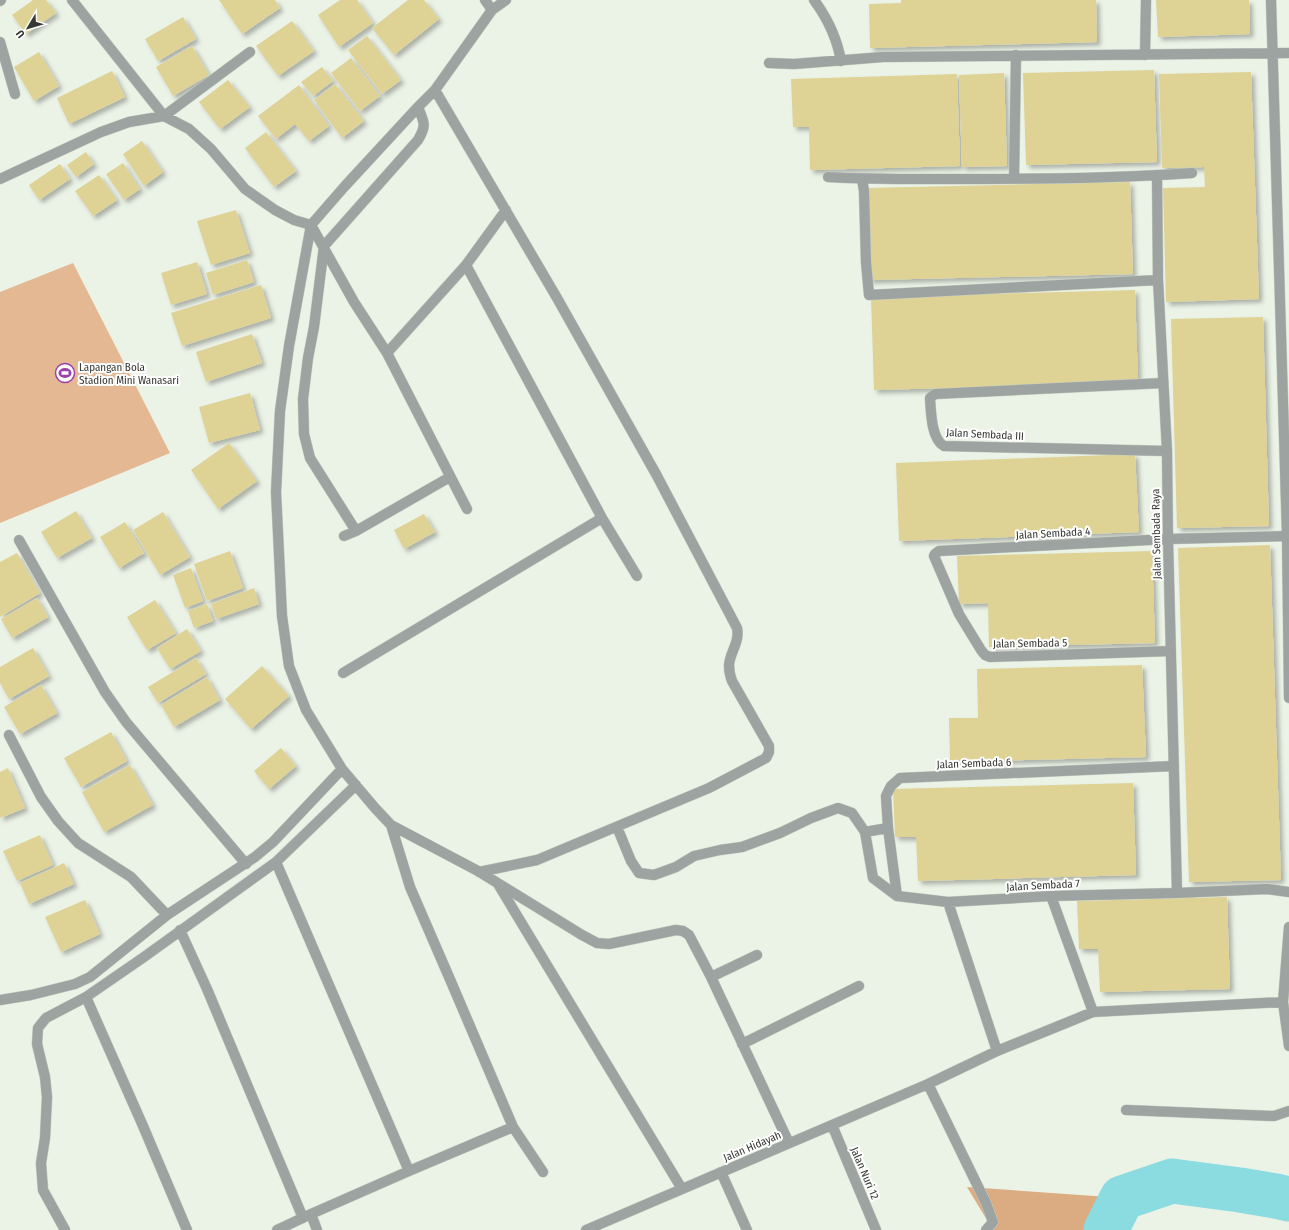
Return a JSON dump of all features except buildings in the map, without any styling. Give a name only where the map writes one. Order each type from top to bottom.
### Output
[{"type":"street","points":[[485,0],[492,10]]},
{"type":"street","points":[[506,0],[492,10],[435,90],[418,106],[311,225],[289,346],[280,412],[276,492],[282,616],[289,666],[306,710],[342,769],[391,825],[497,882],[597,943],[609,944],[676,930],[683,931],[689,935],[711,977],[789,1143]]},
{"type":"street","points":[[1144,55],[1146,0]]},
{"type":"street","points":[[1271,0],[1274,53],[1288,536],[1289,698]]},
{"type":"street","points":[[76,1],[164,116],[189,129],[211,149],[245,189],[274,210],[294,220],[311,225],[354,302],[387,353],[467,509]]},
{"type":"street","points":[[818,1],[829,22],[838,45],[841,61]]},
{"type":"street","points":[[0,42],[15,94]]},
{"type":"street","points":[[0,179],[101,132],[128,122],[164,116],[250,52]]},
{"type":"street","points":[[769,63],[794,64],[883,57],[1289,53]]},
{"type":"street","points":[[1014,179],[1016,55]]},
{"type":"street","points":[[435,90],[506,210],[656,474],[737,628],[737,637],[729,665],[730,675],[769,746],[769,752],[766,758],[709,788],[538,860],[479,872]]},
{"type":"street","points":[[356,531],[310,458],[304,434],[303,399],[324,246],[418,140],[424,130],[423,120],[418,106]]},
{"type":"street","points":[[828,177],[862,179],[1014,179],[1192,173]]},
{"type":"street","name":"Jalan Sembada Raya","points":[[1157,175],[1158,280],[1167,451],[1177,893]]},
{"type":"street","points":[[862,179],[864,191],[866,262],[869,295],[1158,280]]},
{"type":"street","points":[[387,353],[466,265],[506,210]]},
{"type":"street","points":[[466,265],[602,518],[637,576]]},
{"type":"street","name":"Jalan Sembada III","points":[[1163,383],[935,394],[930,398],[933,427],[940,444],[944,446],[1167,451]]},
{"type":"street","points":[[344,536],[356,531],[450,477]]},
{"type":"street","points":[[343,673],[602,518]]},
{"type":"street","name":"Jalan Sembada 4","points":[[939,551],[1168,539],[1288,536]]},
{"type":"street","points":[[18,540],[105,692],[126,722],[246,864]]},
{"type":"street","name":"Jalan Sembada 5","points":[[939,551],[934,556],[956,606],[977,644],[985,655],[990,657],[1171,651]]},
{"type":"street","points":[[10,736],[41,797],[58,821],[78,843],[132,877],[167,915]]},
{"type":"street","name":"Jalan Sembada 6","points":[[897,896],[888,828],[886,796],[891,786],[900,778],[1174,766]]},
{"type":"street","points":[[0,1000],[31,995],[75,984],[90,976],[167,915],[255,857],[273,842],[342,769]]},
{"type":"street","points":[[65,1230],[43,1190],[41,1163],[46,1138],[47,1097],[45,1077],[37,1044],[38,1028],[46,1018],[86,997],[276,862],[356,785]]},
{"type":"street","points":[[617,827],[631,861],[639,873],[654,875],[676,867],[694,856],[742,847],[780,833],[810,818],[838,808],[852,813],[865,832],[873,878],[897,896]]},
{"type":"street","points":[[391,825],[410,887],[513,1128],[543,1172]]},
{"type":"street","points":[[865,832],[888,828]]},
{"type":"street","points":[[276,862],[409,1170]]},
{"type":"street","points":[[497,882],[682,1189]]},
{"type":"street","name":"Jalan Sembada 7","points":[[897,896],[948,902],[1051,896],[1267,890],[1289,892]]},
{"type":"street","points":[[1051,896],[1093,1012]]},
{"type":"street","points":[[948,902],[997,1051]]},
{"type":"street","points":[[1289,927],[1283,1002],[1289,1046]]},
{"type":"street","points":[[180,930],[307,1216],[317,1230]]},
{"type":"street","points":[[711,977],[757,955]]},
{"type":"street","points":[[742,1044],[859,986]]},
{"type":"street","points":[[86,997],[187,1230]]},
{"type":"street","name":"Jalan Hidayah","points":[[586,1230],[928,1084],[997,1051],[1093,1012],[1283,1002]]},
{"type":"street","points":[[928,1084],[986,1203],[993,1222],[986,1230]]},
{"type":"street","points":[[1126,1110],[1274,1116],[1289,1111]]},
{"type":"street","name":"Jalan Nuri 12","points":[[832,1125],[876,1230]]},
{"type":"street","points":[[277,1230],[409,1170],[513,1128]]},
{"type":"street","points":[[721,1172],[747,1230]]},
{"type":"shaded area","name":"Lapangan Bola Stadion Mini Wanasari","points":[[73,263],[170,453],[0,523],[0,292]]},
{"type":"shaded area","points":[[967,1187],[1122,1198],[1106,1230],[993,1230]]},
{"type":"waterway","points":[[1106,1230],[1122,1198],[1172,1181],[1240,1190],[1289,1199]]},
{"type":"place","name":"Lapangan Bola Stadion Mini Wanasari","points":[[65,373]]}]
